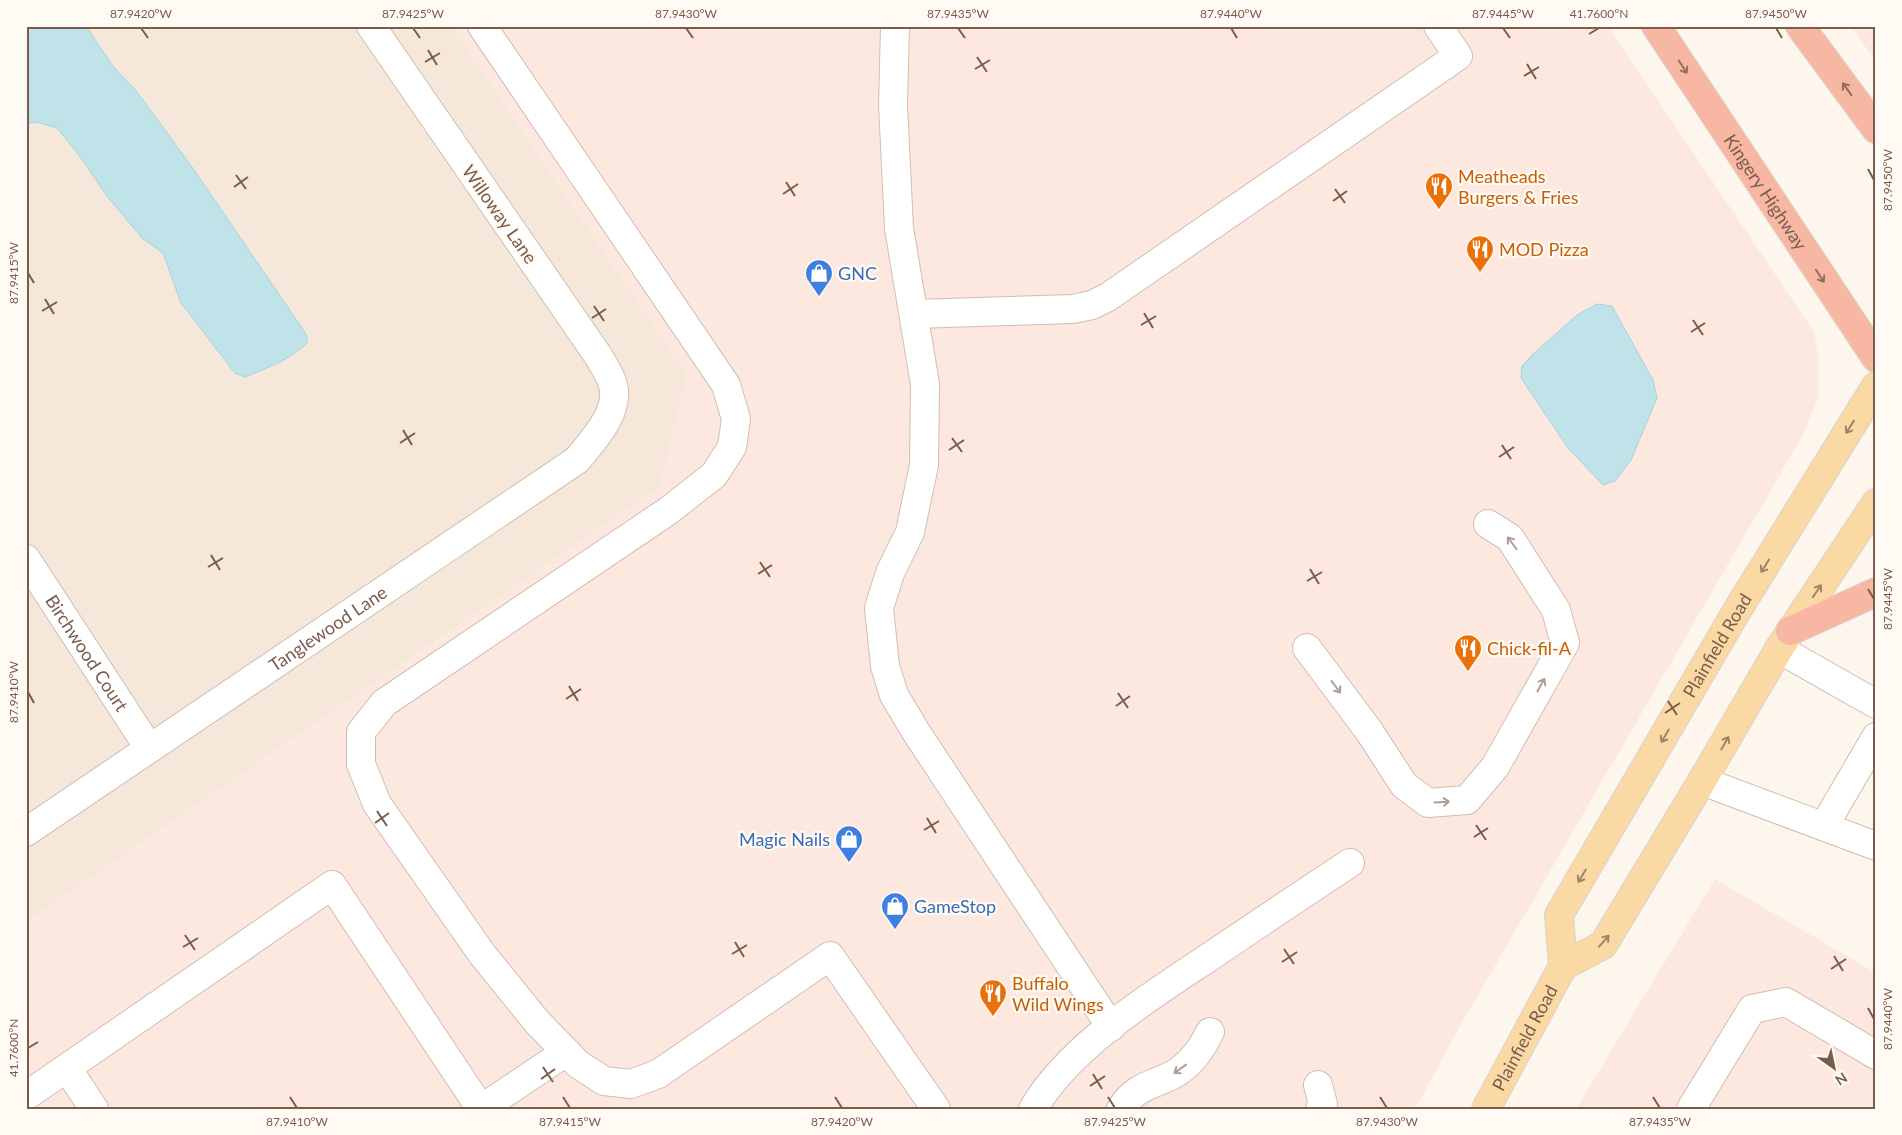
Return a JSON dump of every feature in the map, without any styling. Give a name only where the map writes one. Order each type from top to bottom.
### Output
[{"type":"highway","name":"Kingery Highway","points":[[1656,26],[1876,358]]},
{"type":"highway","points":[[1800,26],[1876,128]]},
{"type":"highway","points":[[1785,640],[1876,592]]},
{"type":"main road","name":"Plainfield Road","points":[[1486,1109],[1563,966],[1559,915],[1738,610],[1876,386]]},
{"type":"main road","name":"Plainfield Road","points":[[1563,966],[1603,945],[1785,640],[1876,503]]},
{"type":"street","name":"Willoway Lane","points":[[371,26],[599,357],[613,385],[612,408]]},
{"type":"street","points":[[482,26],[726,385],[736,419],[732,446],[714,475],[668,512],[384,702],[361,732],[360,764],[377,804],[482,954],[538,1023],[578,1064],[604,1081],[631,1084],[658,1074],[830,956],[936,1109]]},
{"type":"street","points":[[895,26],[893,105],[899,228],[925,384],[924,465],[910,532],[890,573],[879,608],[885,666],[894,695],[912,724],[1112,1027]]},
{"type":"street","points":[[914,314],[1073,309],[1092,305],[1108,297],[1458,56],[1438,26]]},
{"type":"street","name":"Tanglewood Lane","points":[[26,832],[577,460],[597,434],[612,408]]},
{"type":"street","points":[[1307,648],[1369,731],[1404,785],[1428,803],[1467,800],[1495,766],[1565,642],[1556,610],[1510,538],[1488,524]]},
{"type":"street","name":"Birchwood Court","points":[[26,559],[149,748]]},
{"type":"street","points":[[1785,640],[1876,704]]},
{"type":"street","points":[[1824,826],[1876,737]]},
{"type":"street","points":[[1702,781],[1876,846]]},
{"type":"street","points":[[1033,1109],[1065,1068],[1140,1004],[1350,863]]},
{"type":"street","points":[[26,1096],[332,885],[481,1109],[566,1052]]},
{"type":"street","points":[[1691,1109],[1752,1009],[1786,1002],[1876,1056]]},
{"type":"street","points":[[1121,1109],[1143,1086],[1178,1072],[1198,1055],[1210,1032]]},
{"type":"street","points":[[67,1068],[94,1109]]},
{"type":"shaded area","points":[[26,26],[452,26],[687,375],[660,487],[26,922]]},
{"type":"shaded area","points":[[452,26],[1608,26],[1814,332],[1818,355],[1819,396],[1803,435],[1459,1028],[1415,1109],[26,1109],[26,922],[660,487],[687,375]]},
{"type":"shaded area","points":[[1851,26],[1876,26],[1876,62]]},
{"type":"shaded area","points":[[1715,879],[1876,973],[1876,1109],[1576,1109]]},
{"type":"water","points":[[26,26],[86,26],[112,65],[137,92],[192,167],[302,328],[307,336],[307,343],[278,363],[245,377],[235,373],[181,303],[163,253],[142,238],[107,196],[79,155],[57,128],[37,122],[26,124]]},
{"type":"water","points":[[1597,304],[1612,306],[1653,380],[1657,398],[1631,460],[1615,481],[1603,485],[1568,448],[1521,378],[1522,366],[1532,355],[1577,315]]},
{"type":"place","name":"Meatheads Burgers & Fries","points":[[1439,210]]},
{"type":"place","name":"MOD Pizza","points":[[1480,273]]},
{"type":"place","name":"GNC","points":[[819,297]]},
{"type":"place","name":"Chick-fil-A","points":[[1468,672]]},
{"type":"place","name":"Magic Nails","points":[[849,863]]},
{"type":"place","name":"GameStop","points":[[895,930]]},
{"type":"place","name":"Buffalo Wild Wings","points":[[993,1017]]}]
